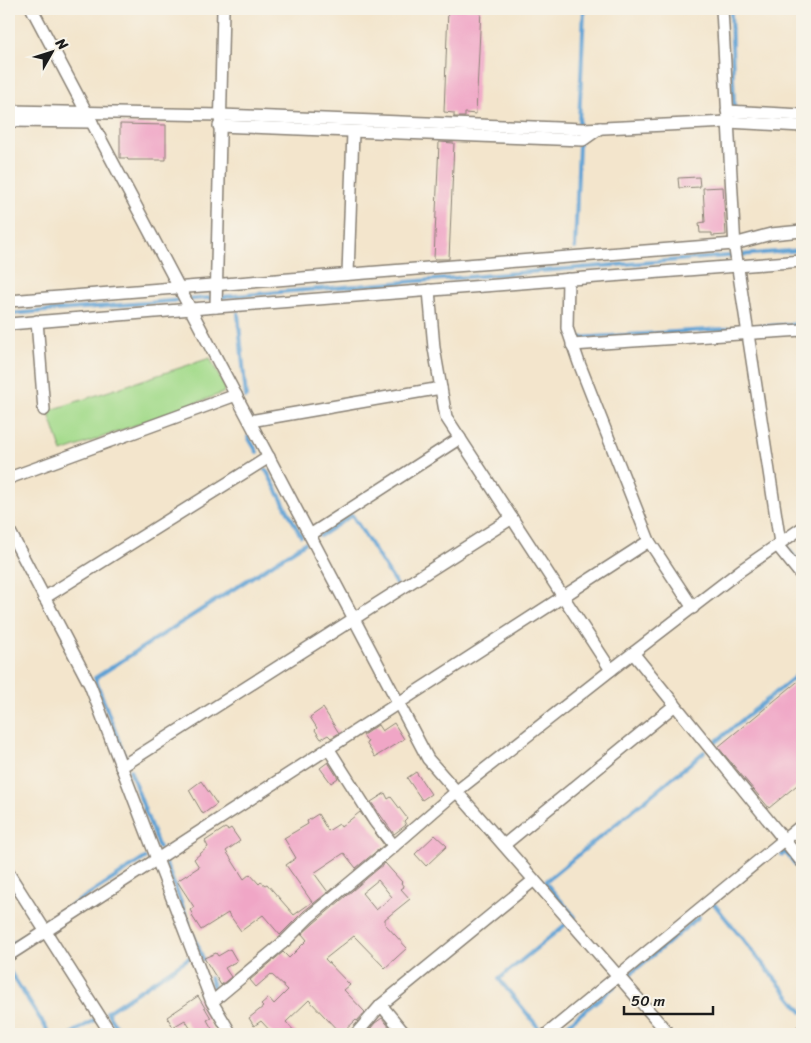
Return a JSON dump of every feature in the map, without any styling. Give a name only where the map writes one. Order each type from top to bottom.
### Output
[{"type":"street","points":[[32,9],[428,760],[669,1034]]},
{"type":"street","points":[[216,305],[223,9]]},
{"type":"street","points":[[722,9],[736,255],[779,544],[802,576]]},
{"type":"street","points":[[780,9],[802,10]]},
{"type":"street","points":[[9,111],[89,117],[404,122],[583,128],[728,117],[802,114]]},
{"type":"street","points":[[9,121],[89,117]]},
{"type":"street","points":[[728,117],[802,126]]},
{"type":"street","points":[[220,120],[353,132],[583,140],[600,128]]},
{"type":"street","points":[[404,122],[404,134]]},
{"type":"street","points":[[348,274],[353,132]]},
{"type":"street","points":[[9,324],[190,307],[568,279],[736,255],[770,234],[802,231]]},
{"type":"street","points":[[9,301],[182,291],[348,274],[736,255],[802,260]]},
{"type":"street","points":[[568,279],[567,328],[572,344],[649,541],[692,608]]},
{"type":"street","points":[[429,290],[434,348],[446,417],[611,670]]},
{"type":"street","points":[[37,321],[44,410]]},
{"type":"street","points":[[572,344],[802,330]]},
{"type":"street","points":[[250,421],[441,388]]},
{"type":"street","points":[[9,478],[236,395]]},
{"type":"street","points":[[310,535],[460,438]]},
{"type":"street","points":[[44,598],[269,457]]},
{"type":"street","points":[[121,767],[512,518]]},
{"type":"street","points":[[212,1002],[457,791],[692,608],[802,528]]},
{"type":"street","points":[[9,530],[90,685],[212,1002],[231,1034]]},
{"type":"street","points":[[9,955],[649,541]]},
{"type":"street","points":[[633,653],[802,862]]},
{"type":"street","points":[[504,845],[675,705]]},
{"type":"street","points":[[328,748],[375,822],[394,846]]},
{"type":"street","points":[[547,1034],[802,825]]},
{"type":"street","points":[[9,874],[111,1034]]},
{"type":"street","points":[[356,1034],[381,1005],[534,880]]},
{"type":"street","points":[[381,1005],[405,1034]]},
{"type":"street","points":[[798,1034],[802,1031]]},
{"type":"green space","points":[[210,358],[225,388],[223,393],[62,452],[48,411]]},
{"type":"building","points":[[448,9],[481,9],[476,114],[465,113],[465,117],[454,117],[454,113],[444,112]]},
{"type":"building","points":[[120,124],[166,125],[166,160],[128,160],[127,158],[120,158]]},
{"type":"building","points":[[439,142],[454,143],[449,259],[434,259]]},
{"type":"building","points":[[699,177],[700,187],[679,188],[678,178]]},
{"type":"building","points":[[723,187],[726,235],[712,236],[712,233],[700,233],[699,223],[705,222],[703,188]]},
{"type":"building","points":[[802,678],[802,781],[769,808],[718,747]]},
{"type":"building","points":[[323,708],[339,733],[331,738],[328,735],[321,739],[310,717]]},
{"type":"building","points":[[394,723],[404,739],[375,757],[363,735],[378,725],[382,731]]},
{"type":"building","points":[[328,762],[338,778],[331,783],[320,768]]},
{"type":"building","points":[[416,772],[431,794],[422,800],[407,778]]},
{"type":"building","points":[[201,781],[217,804],[203,814],[189,790]]},
{"type":"building","points":[[385,793],[388,799],[391,797],[407,818],[404,821],[406,825],[394,834],[371,802]]},
{"type":"building","points":[[360,812],[384,845],[356,868],[344,853],[314,873],[328,892],[304,911],[280,935],[263,915],[241,931],[228,913],[201,930],[190,910],[194,907],[177,881],[199,867],[194,859],[208,847],[205,841],[225,828],[228,830],[231,828],[240,841],[226,851],[244,879],[250,874],[259,884],[261,882],[265,885],[267,884],[294,915],[312,902],[286,865],[296,858],[284,838],[308,824],[307,821],[318,814],[328,831],[339,824],[341,827]]},
{"type":"building","points":[[435,835],[447,846],[426,866],[415,854]]},
{"type":"building","points":[[385,863],[402,882],[404,887],[401,889],[410,899],[385,919],[385,924],[407,948],[385,968],[354,936],[325,959],[350,985],[344,990],[365,1012],[357,1021],[341,1034],[309,1000],[286,1022],[297,1034],[273,1034],[261,1021],[254,1026],[249,1018],[263,1007],[261,1005],[269,998],[274,1004],[288,990],[271,974],[256,987],[250,980],[283,952],[289,958],[307,940],[302,934]],"holes":[[[378,880],[392,897],[376,910],[362,893]]]},
{"type":"building","points":[[230,949],[237,961],[225,968],[231,977],[221,985],[204,958],[216,953],[218,956]]},
{"type":"building","points":[[198,996],[211,1018],[207,1020],[215,1034],[194,1034],[185,1020],[173,1027],[167,1017]]},
{"type":"building","points":[[382,1018],[395,1034],[368,1034],[375,1023]]},
{"type":"waterway","points":[[579,123],[584,9]]},
{"type":"waterway","points":[[731,13],[734,108]]},
{"type":"waterway","points":[[575,248],[579,144]]},
{"type":"waterway","points":[[9,314],[802,250]]},
{"type":"waterway","points":[[238,313],[246,397]]},
{"type":"waterway","points":[[752,327],[802,324]]},
{"type":"waterway","points":[[572,327],[577,338],[740,328]]},
{"type":"waterway","points":[[248,437],[257,452]]},
{"type":"waterway","points":[[266,470],[301,536]]},
{"type":"waterway","points":[[320,536],[352,515],[396,584]]},
{"type":"waterway","points":[[125,757],[95,678],[305,543]]},
{"type":"waterway","points":[[788,543],[786,546],[802,566]]},
{"type":"waterway","points":[[713,744],[802,671]]},
{"type":"waterway","points":[[575,917],[545,882],[704,752]]},
{"type":"waterway","points":[[130,770],[159,848]]},
{"type":"waterway","points":[[782,855],[785,852],[802,872]]},
{"type":"waterway","points":[[46,922],[145,858]]},
{"type":"waterway","points":[[165,861],[189,923]]},
{"type":"waterway","points":[[714,904],[802,1012]]},
{"type":"waterway","points":[[629,975],[699,917]]},
{"type":"waterway","points":[[542,1032],[499,979],[566,924]]},
{"type":"waterway","points":[[9,946],[37,928]]},
{"type":"waterway","points":[[193,935],[199,948]]},
{"type":"waterway","points":[[200,951],[203,959]]},
{"type":"waterway","points":[[121,1034],[107,1012],[189,958]]},
{"type":"waterway","points":[[9,970],[50,1034]]},
{"type":"waterway","points":[[210,978],[215,991]]},
{"type":"waterway","points":[[556,1034],[614,987]]},
{"type":"waterway","points":[[71,1034],[96,1019]]}]
